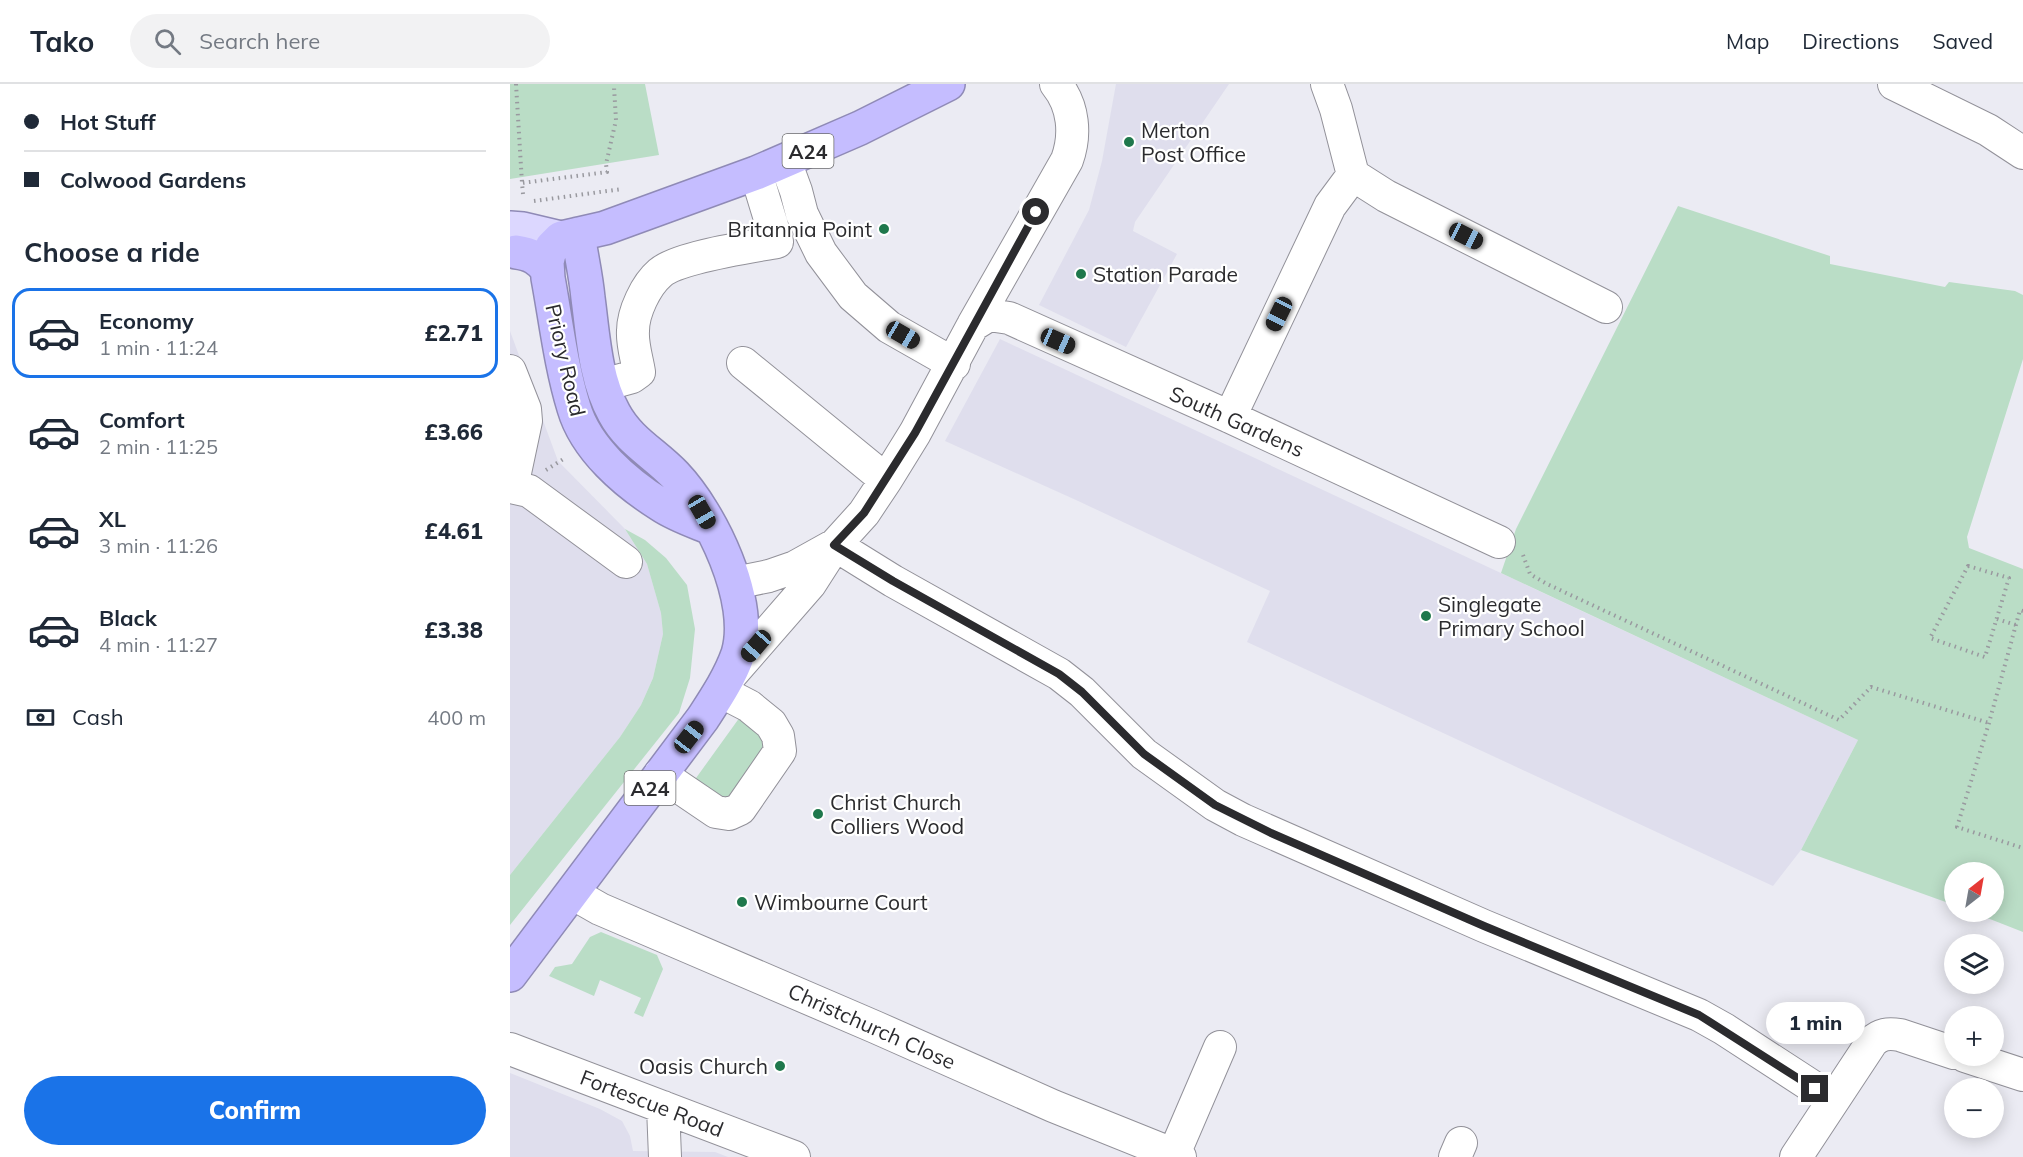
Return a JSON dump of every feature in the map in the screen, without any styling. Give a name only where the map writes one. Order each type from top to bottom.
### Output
[{"type":"highway","name":"A24","points":[[569,236],[605,228],[770,167],[860,128],[948,84]]},
{"type":"highway","name":"Priory Road","points":[[711,528],[660,505],[625,478],[609,463],[588,436],[574,410],[547,270],[552,247],[569,236],[603,385],[614,413],[632,439],[674,473],[693,496],[711,528],[728,562],[735,583]]},
{"type":"highway","points":[[512,244],[542,262],[547,270]]},
{"type":"highway","name":"A24","points":[[510,975],[703,718],[724,685],[738,652],[742,624],[735,583]]},
{"type":"main road","points":[[512,244],[534,249],[569,236]]},
{"type":"street","points":[[660,774],[716,812],[729,814],[740,809],[780,751],[778,736],[771,724],[724,685],[810,584],[834,545],[864,513],[954,364],[973,325],[1066,160],[1073,133],[1071,116],[1056,84]]},
{"type":"street","points":[[1894,84],[1988,130],[2023,153]]},
{"type":"street","points":[[1331,95],[1353,175],[1386,196],[1606,307]]},
{"type":"street","points":[[770,167],[796,191],[802,214],[820,253],[853,296],[889,327],[954,364]]},
{"type":"street","points":[[603,385],[632,377],[639,372],[633,330],[638,307],[660,273],[679,262],[777,242],[770,167]]},
{"type":"street","points":[[1230,417],[1330,206],[1353,175]]},
{"type":"street","name":"South Gardens","points":[[973,325],[989,315],[1009,318],[1230,417],[1499,542]]},
{"type":"street","points":[[742,363],[886,480]]},
{"type":"street","points":[[510,371],[525,409],[526,421],[511,487],[529,491],[626,562]]},
{"type":"street","points":[[735,583],[769,576],[795,567],[834,545]]},
{"type":"street","points":[[834,545],[893,581],[1059,674],[1082,692],[1144,754],[1215,805],[1271,833],[1484,926],[1699,1015],[1833,1100]]},
{"type":"street","name":"Christchurch Close","points":[[572,893],[610,914],[1053,1106],[1177,1156],[1220,1047]]},
{"type":"street","points":[[1796,1157],[1872,1042],[1878,1037],[1900,1035],[1944,1050]]},
{"type":"street","name":"Fortescue Road","points":[[510,1049],[794,1157]]},
{"type":"street","points":[[1996,1066],[2023,1075]]},
{"type":"street","points":[[663,1107],[665,1157]]},
{"type":"path","points":[[516,84],[523,194]]},
{"type":"path","points":[[522,183],[607,172],[606,164],[616,120],[614,86]]},
{"type":"path","points":[[532,201],[630,188],[657,210]]},
{"type":"path","points":[[540,474],[565,458]]},
{"type":"path","points":[[1499,542],[1523,554],[1530,574],[1547,584],[1839,720],[1871,687],[1989,723]]},
{"type":"path","points":[[1968,566],[2009,578],[1997,619],[1985,657],[1929,638],[1968,566]]},
{"type":"path","points":[[2023,611],[2020,610],[1957,827],[2023,848]]},
{"type":"path","points":[[1997,619],[2016,625]]},
{"type":"shaded area","points":[[1116,84],[1229,84],[1135,222],[1133,231],[1177,254],[1126,347],[1039,305],[1089,210],[1102,161]]},
{"type":"shaded area","points":[[510,331],[558,461],[625,529],[647,564],[661,613],[663,634],[653,678],[641,705],[620,737],[510,875]]},
{"type":"shaded area","name":"Singlegate Primary School","points":[[1000,339],[1858,740],[1801,850],[1773,886],[1247,642],[1270,591],[945,441]]},
{"type":"shaded area","points":[[510,1073],[600,1109],[622,1121],[630,1136],[633,1151],[715,1152],[728,1157],[510,1157]]},
{"type":"green space","points":[[510,84],[645,84],[659,155],[510,179]]},
{"type":"green space","points":[[1678,206],[1830,256],[1830,264],[1945,287],[1949,282],[2015,291],[2023,295],[2023,359],[1967,537],[1969,548],[2023,569],[2023,932],[1998,922],[2004,922],[2004,862],[1944,862],[1944,901],[1801,850],[1858,740],[1501,573],[1516,529]]},
{"type":"green space","points":[[625,529],[645,540],[666,558],[687,585],[695,629],[690,678],[679,713],[510,925],[510,875],[620,737],[641,705],[653,678],[663,634],[661,613],[647,564]]},
{"type":"green space","points":[[740,717],[772,747],[734,803],[691,785]]},
{"type":"green space","points":[[601,932],[657,955],[663,969],[643,1017],[634,1013],[641,998],[600,980],[594,996],[549,976],[555,967],[572,964],[590,937]]},
{"type":"place","name":"Merton Post Office","points":[[1129,142]]},
{"type":"place","name":"Britannia Point","points":[[884,229]]},
{"type":"place","name":"Station Parade","points":[[1081,274]]},
{"type":"place","name":"Singlegate Primary School","points":[[1426,616]]},
{"type":"place","name":"Christ Church Colliers Wood","points":[[818,814]]},
{"type":"place","name":"Wimbourne Court","points":[[742,902]]},
{"type":"place","name":"Oasis Church","points":[[780,1066]]},
{"type":"route","points":[[1036,212],[915,433],[864,513],[834,545],[893,581],[1059,674],[1082,692],[1144,754],[1215,805],[1271,833],[1484,926],[1699,1015],[1815,1089]]}]
